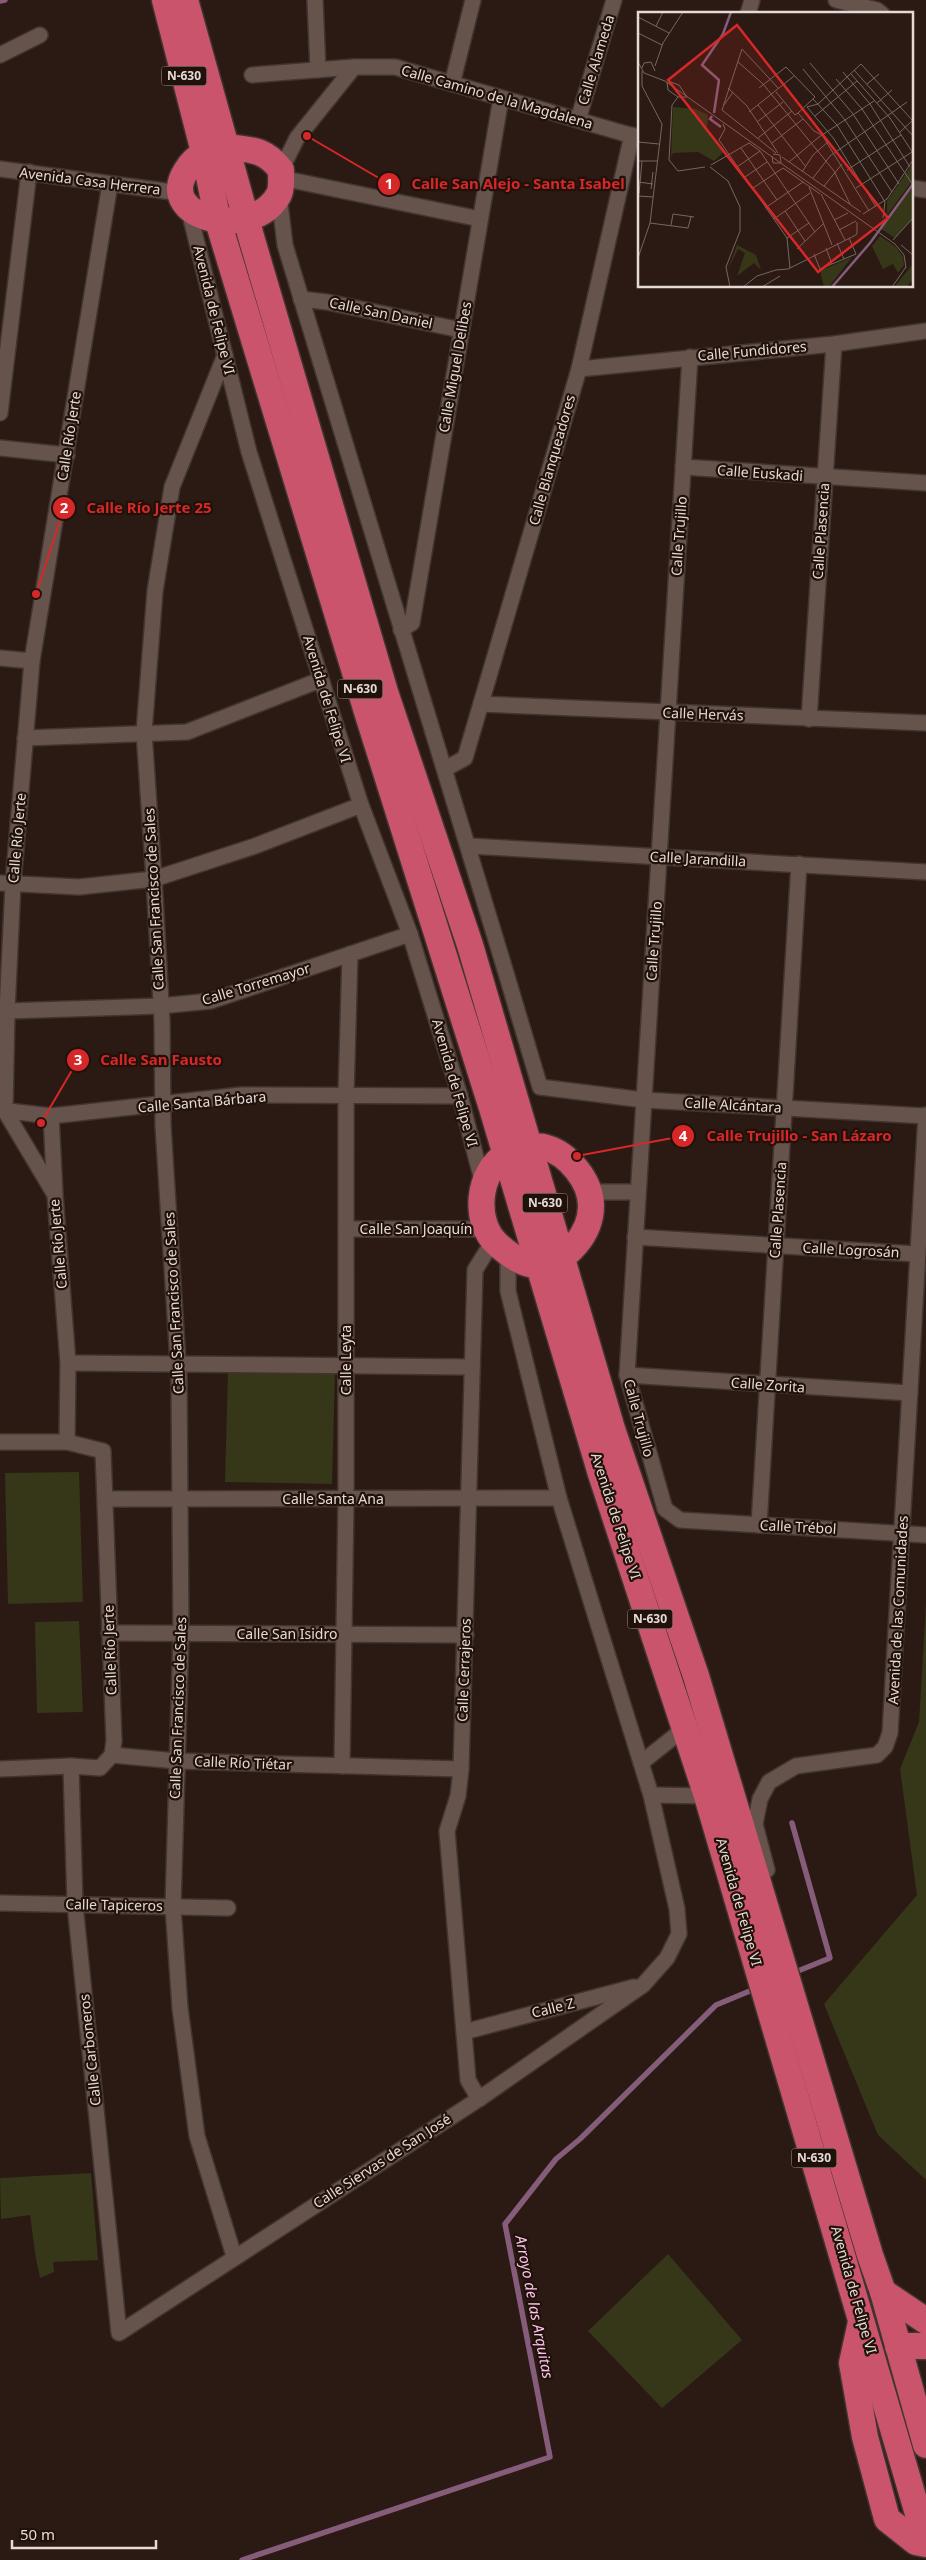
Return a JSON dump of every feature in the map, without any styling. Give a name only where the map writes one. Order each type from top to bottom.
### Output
[{"type":"highway","name":"N-630","points":[[165,0],[215,150],[247,220],[385,692],[470,945],[518,1151],[551,1262]]},
{"type":"highway","name":"N-630","points":[[185,0],[215,150],[218,222]]},
{"type":"highway","points":[[215,150],[257,150],[276,174],[267,208],[247,220],[218,222],[184,200],[181,178],[191,163],[215,150]]},
{"type":"highway","name":"Avenida de Felipe VI","points":[[218,222],[368,715],[518,1151]]},
{"type":"highway","points":[[544,1147],[568,1160],[580,1172],[590,1192],[592,1208],[582,1237],[551,1262],[526,1263],[496,1241],[481,1212],[483,1185],[492,1170],[518,1151],[544,1147]]},
{"type":"highway","name":"Avenida de Felipe VI","points":[[551,1262],[602,1474],[707,1796],[784,1998],[883,2292],[926,2445]]},
{"type":"highway","name":"Avenida de Felipe VI","points":[[551,1262],[612,1429],[696,1676],[771,1968]]},
{"type":"highway","name":"Avenida de Felipe VI","points":[[784,1998],[862,2317],[926,2543]]},
{"type":"highway","points":[[862,2317],[883,2292],[926,2321]]},
{"type":"highway","points":[[898,2346],[926,2346]]},
{"type":"street","points":[[315,0],[318,70]]},
{"type":"street","points":[[452,84],[473,0]]},
{"type":"street","name":"Calle Alameda","points":[[578,120],[614,0]]},
{"type":"street","points":[[836,0],[880,12]]},
{"type":"street","points":[[0,55],[40,35]]},
{"type":"street","points":[[354,67],[297,138],[276,174],[285,245],[401,630],[469,846]]},
{"type":"street","name":"Calle Camino de la Magdalena","points":[[252,75],[354,67],[395,68],[636,136]]},
{"type":"street","name":"Calle Miguel Delibes","points":[[401,630],[412,623],[501,98]]},
{"type":"street","name":"Calle Blanqueadores","points":[[445,769],[465,758],[579,369],[636,136]]},
{"type":"street","name":"Avenida Casa Herrera","points":[[0,169],[110,184],[184,200]]},
{"type":"street","points":[[0,413],[29,172]]},
{"type":"street","points":[[276,174],[480,219]]},
{"type":"street","name":"Calle Río Jerte","points":[[110,184],[32,661],[25,738],[6,883],[7,1011],[2,1111],[55,1195],[68,1363],[67,1442],[103,1451],[114,1741],[112,1755]]},
{"type":"street","name":"Avenida de Felipe VI","points":[[184,200],[249,452],[361,805],[410,934],[460,1096],[483,1185]]},
{"type":"street","name":"Calle San Daniel","points":[[301,299],[327,302],[461,330]]},
{"type":"street","name":"Calle Fundidores","points":[[579,369],[834,344],[926,331]]},
{"type":"street","name":"Calle Plasencia","points":[[809,718],[834,344]]},
{"type":"street","name":"Calle San Francisco de Sales","points":[[224,355],[172,487],[155,591],[144,732],[154,879],[163,1105],[179,1378],[181,1634],[173,1907],[180,2008],[197,2136],[234,2256]]},
{"type":"street","name":"Calle Trujillo","points":[[672,1516],[665,1509],[627,1376],[690,357]]},
{"type":"street","points":[[0,448],[67,455]]},
{"type":"street","name":"Calle Euskadi","points":[[683,468],[926,483]]},
{"type":"street","points":[[0,658],[32,661]]},
{"type":"street","points":[[25,738],[144,732],[187,732],[320,680]]},
{"type":"street","name":"Calle Hervás","points":[[480,704],[926,724]]},
{"type":"street","points":[[6,883],[78,887],[154,879],[255,846],[361,805]]},
{"type":"street","name":"Calle Jarandilla","points":[[469,846],[926,872]]},
{"type":"street","name":"Calle Alcántara","points":[[469,846],[540,1087],[644,1100],[926,1116]]},
{"type":"street","name":"Calle Plasencia","points":[[759,1525],[799,864]]},
{"type":"street","name":"Calle Torremayor","points":[[7,1011],[160,1006],[211,1001],[410,934]]},
{"type":"street","name":"Calle Leyta","points":[[342,1766],[346,1499],[346,1096],[350,954]]},
{"type":"street","name":"Calle Santa Bárbara","points":[[2,1111],[51,1116],[241,1095],[460,1096]]},
{"type":"street","points":[[51,1116],[55,1195]]},
{"type":"street","name":"Avenida de las Comunidades","points":[[784,1998],[786,1940],[755,1824],[760,1799],[769,1782],[796,1766],[877,1755],[885,1747],[890,1732],[926,1116]]},
{"type":"street","points":[[590,1192],[638,1192]]},
{"type":"street","name":"Calle San Joaquín","points":[[346,1229],[496,1241]]},
{"type":"street","name":"Calle Logrosán","points":[[635,1237],[917,1254]]},
{"type":"street","points":[[496,1241],[560,1498],[651,1795],[678,1909],[679,1934],[668,1958],[643,1985]]},
{"type":"street","name":"Calle Cerrajeros","points":[[479,2099],[468,2080],[447,1832],[458,1796],[461,1770],[466,1635],[470,1367],[475,1270],[496,1241]]},
{"type":"street","points":[[68,1363],[470,1367]]},
{"type":"street","name":"Calle Zorita","points":[[627,1376],[910,1393]]},
{"type":"street","points":[[0,1442],[67,1442]]},
{"type":"street","name":"Calle Santa Ana","points":[[106,1499],[468,1500],[560,1498]]},
{"type":"street","name":"Calle Trébol","points":[[672,1516],[680,1520],[926,1535]]},
{"type":"street","name":"Calle San Isidro","points":[[109,1633],[466,1635]]},
{"type":"street","points":[[641,1763],[686,1727]]},
{"type":"street","points":[[0,1769],[71,1766],[100,1768],[112,1755]]},
{"type":"street","name":"Calle Río Tiétar","points":[[112,1755],[177,1761],[461,1770]]},
{"type":"street","name":"Calle Carboneros","points":[[71,1766],[75,1905],[119,2333]]},
{"type":"street","points":[[651,1795],[707,1796]]},
{"type":"street","name":"Calle Tapiceros","points":[[0,1903],[228,1908]]},
{"type":"street","name":"Calle Z","points":[[464,2032],[643,1985]]},
{"type":"street","name":"Calle Siervas de San José","points":[[119,2333],[234,2256],[479,2099],[643,1985]]},
{"type":"shaded area","points":[[228,1371],[335,1372],[332,1484],[225,1482]]},
{"type":"shaded area","points":[[79,1472],[83,1602],[8,1604],[5,1473]]},
{"type":"shaded area","points":[[926,1604],[926,2180],[878,2135],[824,2004],[917,1895],[900,1769],[919,1722]]},
{"type":"shaded area","points":[[79,1621],[83,1712],[37,1713],[35,1622]]},
{"type":"shaded area","points":[[91,2173],[98,2260],[53,2262],[54,2272],[40,2278],[30,2215],[1,2219],[0,2178]]},
{"type":"shaded area","points":[[668,2254],[742,2340],[662,2408],[588,2331]]},
{"type":"waterway","points":[[0,1],[5,0]]},
{"type":"waterway","name":"Arroyo de las Arquitas","points":[[792,1823],[830,1958],[793,1973]]},
{"type":"waterway","name":"Arroyo de las Arquitas","points":[[242,2560],[550,2457],[505,2224],[556,2159],[580,2139],[716,2005],[757,1988]]},
{"type":"place","name":"Calle San Alejo - Santa Isabel","points":[[307,136]]},
{"type":"place","name":"Calle Río Jerte 25","points":[[36,594]]},
{"type":"place","name":"Calle San Fausto","points":[[41,1123]]},
{"type":"place","name":"Calle Trujillo - San Lázaro","points":[[577,1156]]}]
